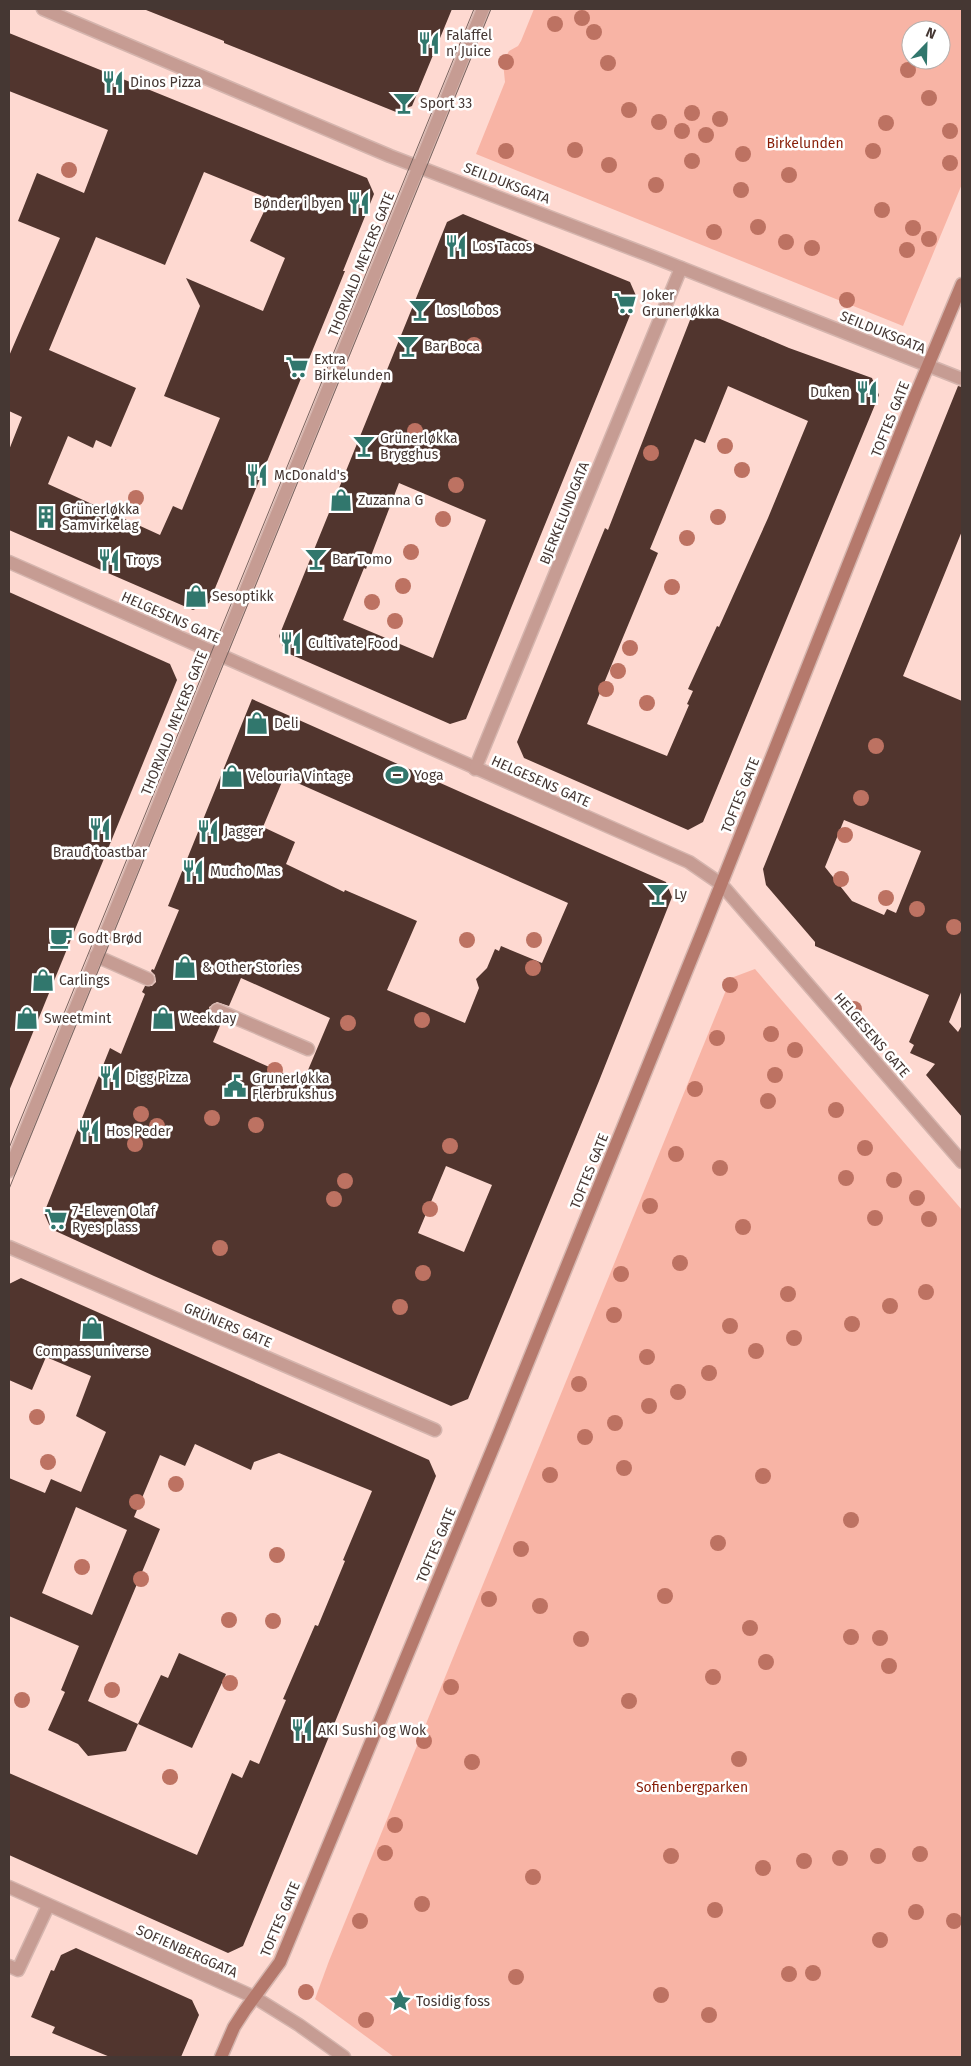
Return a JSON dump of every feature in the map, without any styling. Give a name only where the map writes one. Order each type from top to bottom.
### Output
[{"type":"main road","name":"TOFTES GATE","points":[[221,2057],[234,2027],[280,1962],[491,1452],[962,284]]},
{"type":"street","name":"SEILDUKSGATA","points":[[43,9],[390,156],[681,268],[962,380]]},
{"type":"street","name":"THORVALD MEYERS GATE","points":[[9,1171],[483,9]]},
{"type":"street","name":"BJERKELUNDGATA","points":[[475,769],[681,268]]},
{"type":"street","name":"HELGESENS GATE","points":[[9,562],[689,862],[721,884],[962,1162]]},
{"type":"street","points":[[96,956],[148,979]]},
{"type":"street","points":[[217,1010],[308,1049]]},
{"type":"street","name":"GRÜNERS GATE","points":[[9,1247],[435,1430]]},
{"type":"street","name":"SOFIENBERGGATA","points":[[9,1887],[254,1997],[299,2024],[344,2057]]},
{"type":"street","points":[[9,1966],[18,1970],[48,1906]]},
{"type":"green space","name":"Birkelunden","points":[[534,9],[962,9],[962,184],[903,326],[476,154],[505,82],[503,62],[509,51],[518,46]]},
{"type":"green space","name":"Sofienbergparken","points":[[755,969],[962,1210],[962,2057],[394,2057],[315,1999],[731,978]]},
{"type":"building","points":[[147,9],[452,9],[412,106],[396,112],[224,43],[224,41]]},
{"type":"building","points":[[9,33],[367,178],[374,194],[343,271],[345,271],[209,603],[193,610],[9,530],[9,450],[22,417],[9,411],[9,356],[60,238],[18,221],[37,173],[84,193],[108,130],[9,91]],"holes":[[[204,172],[270,199],[250,241],[285,258],[263,311],[186,278],[200,306],[164,396],[220,418],[182,510],[173,506],[160,535],[48,484],[68,436],[93,448],[96,440],[111,447],[136,388],[49,350],[96,237],[165,265]]]},
{"type":"building","points":[[463,214],[630,282],[637,298],[466,719],[450,724],[285,652],[279,636],[447,222]],"holes":[[[399,483],[486,520],[433,658],[343,620],[364,568],[366,569]]]},
{"type":"building","points":[[706,313],[789,348],[872,378],[879,395],[703,822],[688,830],[524,758],[517,742],[605,528],[608,530],[690,320]],"holes":[[[728,386],[808,421],[768,518],[719,627],[717,626],[688,689],[693,691],[687,704],[689,705],[667,756],[587,724],[658,553],[650,549],[695,439],[705,443]]]},
{"type":"building","points":[[958,386],[962,387],[962,531],[903,676],[962,701],[962,990],[949,1022],[958,1032],[962,1025],[962,1117],[926,1075],[935,1064],[910,1053],[914,1045],[909,1042],[929,995],[815,946],[815,942],[766,885],[763,869]],"holes":[[[844,820],[921,851],[896,913],[887,909],[884,915],[852,901],[825,867]]]},
{"type":"building","points":[[9,592],[170,664],[177,680],[9,1091]]},
{"type":"building","points":[[252,699],[666,882],[672,897],[599,1081],[468,1399],[451,1406],[51,1229],[44,1213],[110,1048],[121,1054],[145,994],[142,992],[145,986],[152,986],[156,982],[155,975],[151,971],[152,969],[154,970],[179,910],[168,906]],"holes":[[[284,777],[568,903],[542,963],[501,946],[499,951],[495,949],[487,968],[476,979],[479,988],[465,1023],[387,990],[417,921],[345,890],[344,892],[286,864],[295,842],[263,827]],[[241,978],[330,1018],[303,1082],[213,1042],[222,1021],[211,1015],[209,1007],[217,1002],[229,1006]],[[446,1166],[492,1185],[464,1252],[418,1233]]]},
{"type":"building","points":[[21,1278],[429,1460],[436,1476],[243,1946],[228,1953],[9,1855],[9,1773],[197,1855],[232,1773],[242,1778],[250,1760],[259,1764],[286,1700],[283,1699],[315,1625],[318,1626],[372,1491],[279,1453],[254,1462],[251,1470],[195,1444],[185,1466],[160,1455],[134,1517],[160,1529],[88,1701],[138,1724],[126,1751],[88,1756],[78,1744],[48,1730],[65,1692],[61,1690],[79,1646],[9,1616],[9,1478],[45,1493],[51,1479],[81,1492],[106,1432],[76,1416],[91,1376],[46,1357],[32,1390],[9,1380],[9,1284]],"holes":[[[76,1507],[127,1530],[92,1615],[42,1593]]]},
{"type":"building","points":[[179,1653],[226,1674],[192,1748],[138,1724],[161,1675],[168,1678]]},
{"type":"building","points":[[76,1948],[192,2000],[199,2015],[181,2057],[110,2057],[52,2033],[55,2027],[31,2017],[51,1970],[54,1971],[61,1955]]},
{"type":"tram line","points":[[9,1148],[474,9]]},
{"type":"tram line","points":[[9,1189],[491,9]]},
{"type":"place","name":"Falaffel n' Juice","points":[[429,43]]},
{"type":"place","name":"Dinos Pizza","points":[[113,82]]},
{"type":"place","name":"Sport 33","points":[[404,103]]},
{"type":"place","name":"Bønder i byen","points":[[359,203]]},
{"type":"place","name":"Los Tacos","points":[[456,246]]},
{"type":"place","name":"Joker Grunerløkka","points":[[625,303]]},
{"type":"place","name":"Los Lobos","points":[[420,310]]},
{"type":"place","name":"Bar Boca","points":[[408,346]]},
{"type":"place","name":"Extra Birkelunden","points":[[297,367]]},
{"type":"place","name":"Duken","points":[[867,392]]},
{"type":"place","name":"Grünerløkka Brygghus","points":[[364,446]]},
{"type":"place","name":"McDonald's","points":[[257,475]]},
{"type":"place","name":"Zuzanna G","points":[[341,500]]},
{"type":"place","name":"Grünerløkka Samvirkelag","points":[[46,517]]},
{"type":"place","name":"Bar Tomo","points":[[316,559]]},
{"type":"place","name":"Troys","points":[[109,560]]},
{"type":"place","name":"Sesoptikk","points":[[196,596]]},
{"type":"place","name":"Cultivate Food","points":[[291,643]]},
{"type":"place","name":"Deli","points":[[257,723]]},
{"type":"place","name":"Yoga","points":[[397,775]]},
{"type":"place","name":"Velouria Vintage","points":[[232,776]]},
{"type":"place","name":"Brauđ toastbar","points":[[100,829]]},
{"type":"place","name":"Jagger","points":[[208,831]]},
{"type":"place","name":"Mucho Mas","points":[[193,871]]},
{"type":"place","name":"Ly","points":[[658,894]]},
{"type":"place","name":"Godt Brød","points":[[61,938]]},
{"type":"place","name":"& Other Stories","points":[[185,967]]},
{"type":"place","name":"Carlings","points":[[43,980]]},
{"type":"place","name":"Sweetmint","points":[[27,1018]]},
{"type":"place","name":"Weekday","points":[[163,1018]]},
{"type":"place","name":"Digg Pizza","points":[[110,1077]]},
{"type":"place","name":"Grunerløkka Flerbrukshus","points":[[235,1086]]},
{"type":"place","name":"Hos Peder","points":[[89,1131]]},
{"type":"place","name":"7-Eleven Olaf Ryes plass","points":[[56,1219]]},
{"type":"place","name":"Compass universe","points":[[92,1328]]},
{"type":"place","name":"AKI Sushi og Wok","points":[[302,1730]]},
{"type":"place","name":"Tosidig foss","points":[[400,2001]]}]
